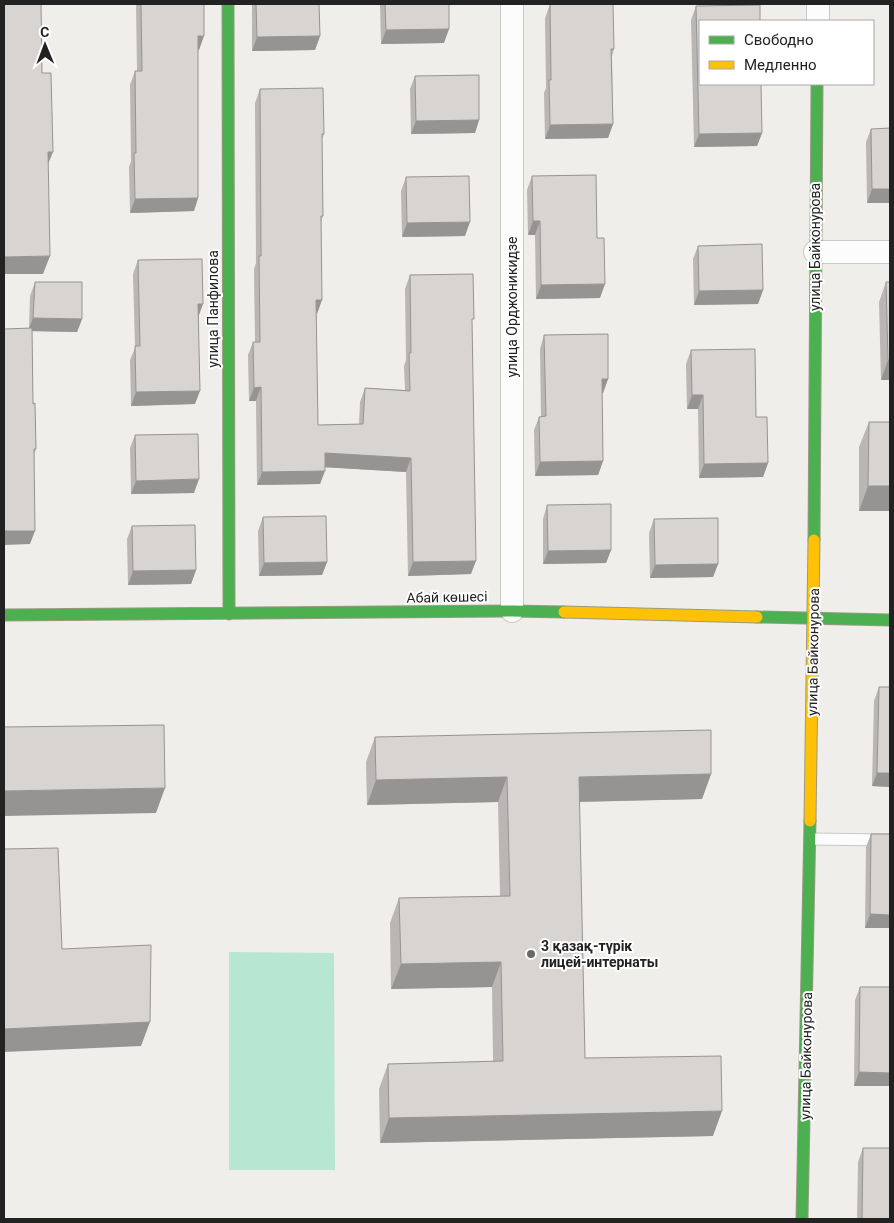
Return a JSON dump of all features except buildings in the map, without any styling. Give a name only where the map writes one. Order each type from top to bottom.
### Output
[{"type":"street","name":"улица Панфилова","points":[[228,4],[229,614]]},
{"type":"street","name":"улица Орджоникидзе","points":[[512,4],[512,611]]},
{"type":"street","points":[[818,4],[818,20]]},
{"type":"street","name":"улица Байконурова","points":[[802,1219],[814,617],[817,85]]},
{"type":"street","points":[[815,252],[890,252]]},
{"type":"street","name":"Абай көшесі","points":[[4,615],[512,611],[890,620]]},
{"type":"lane","points":[[810,839],[890,840]]},
{"type":"green space","points":[[229,952],[334,953],[335,1170],[229,1170]]},
{"type":"traffic: fast","points":[[228,4],[229,614]]},
{"type":"traffic: fast","points":[[814,540],[817,85]]},
{"type":"traffic: fast","points":[[4,615],[564,612]]},
{"type":"traffic: fast","points":[[757,617],[890,620]]},
{"type":"traffic: fast","points":[[802,1219],[810,821]]},
{"type":"traffic: slow","points":[[810,821],[814,540]]},
{"type":"traffic: slow","points":[[564,612],[757,617]]},
{"type":"place","name":"3 қазақ-түрік лицей-интернаты","points":[[531,954]]}]
